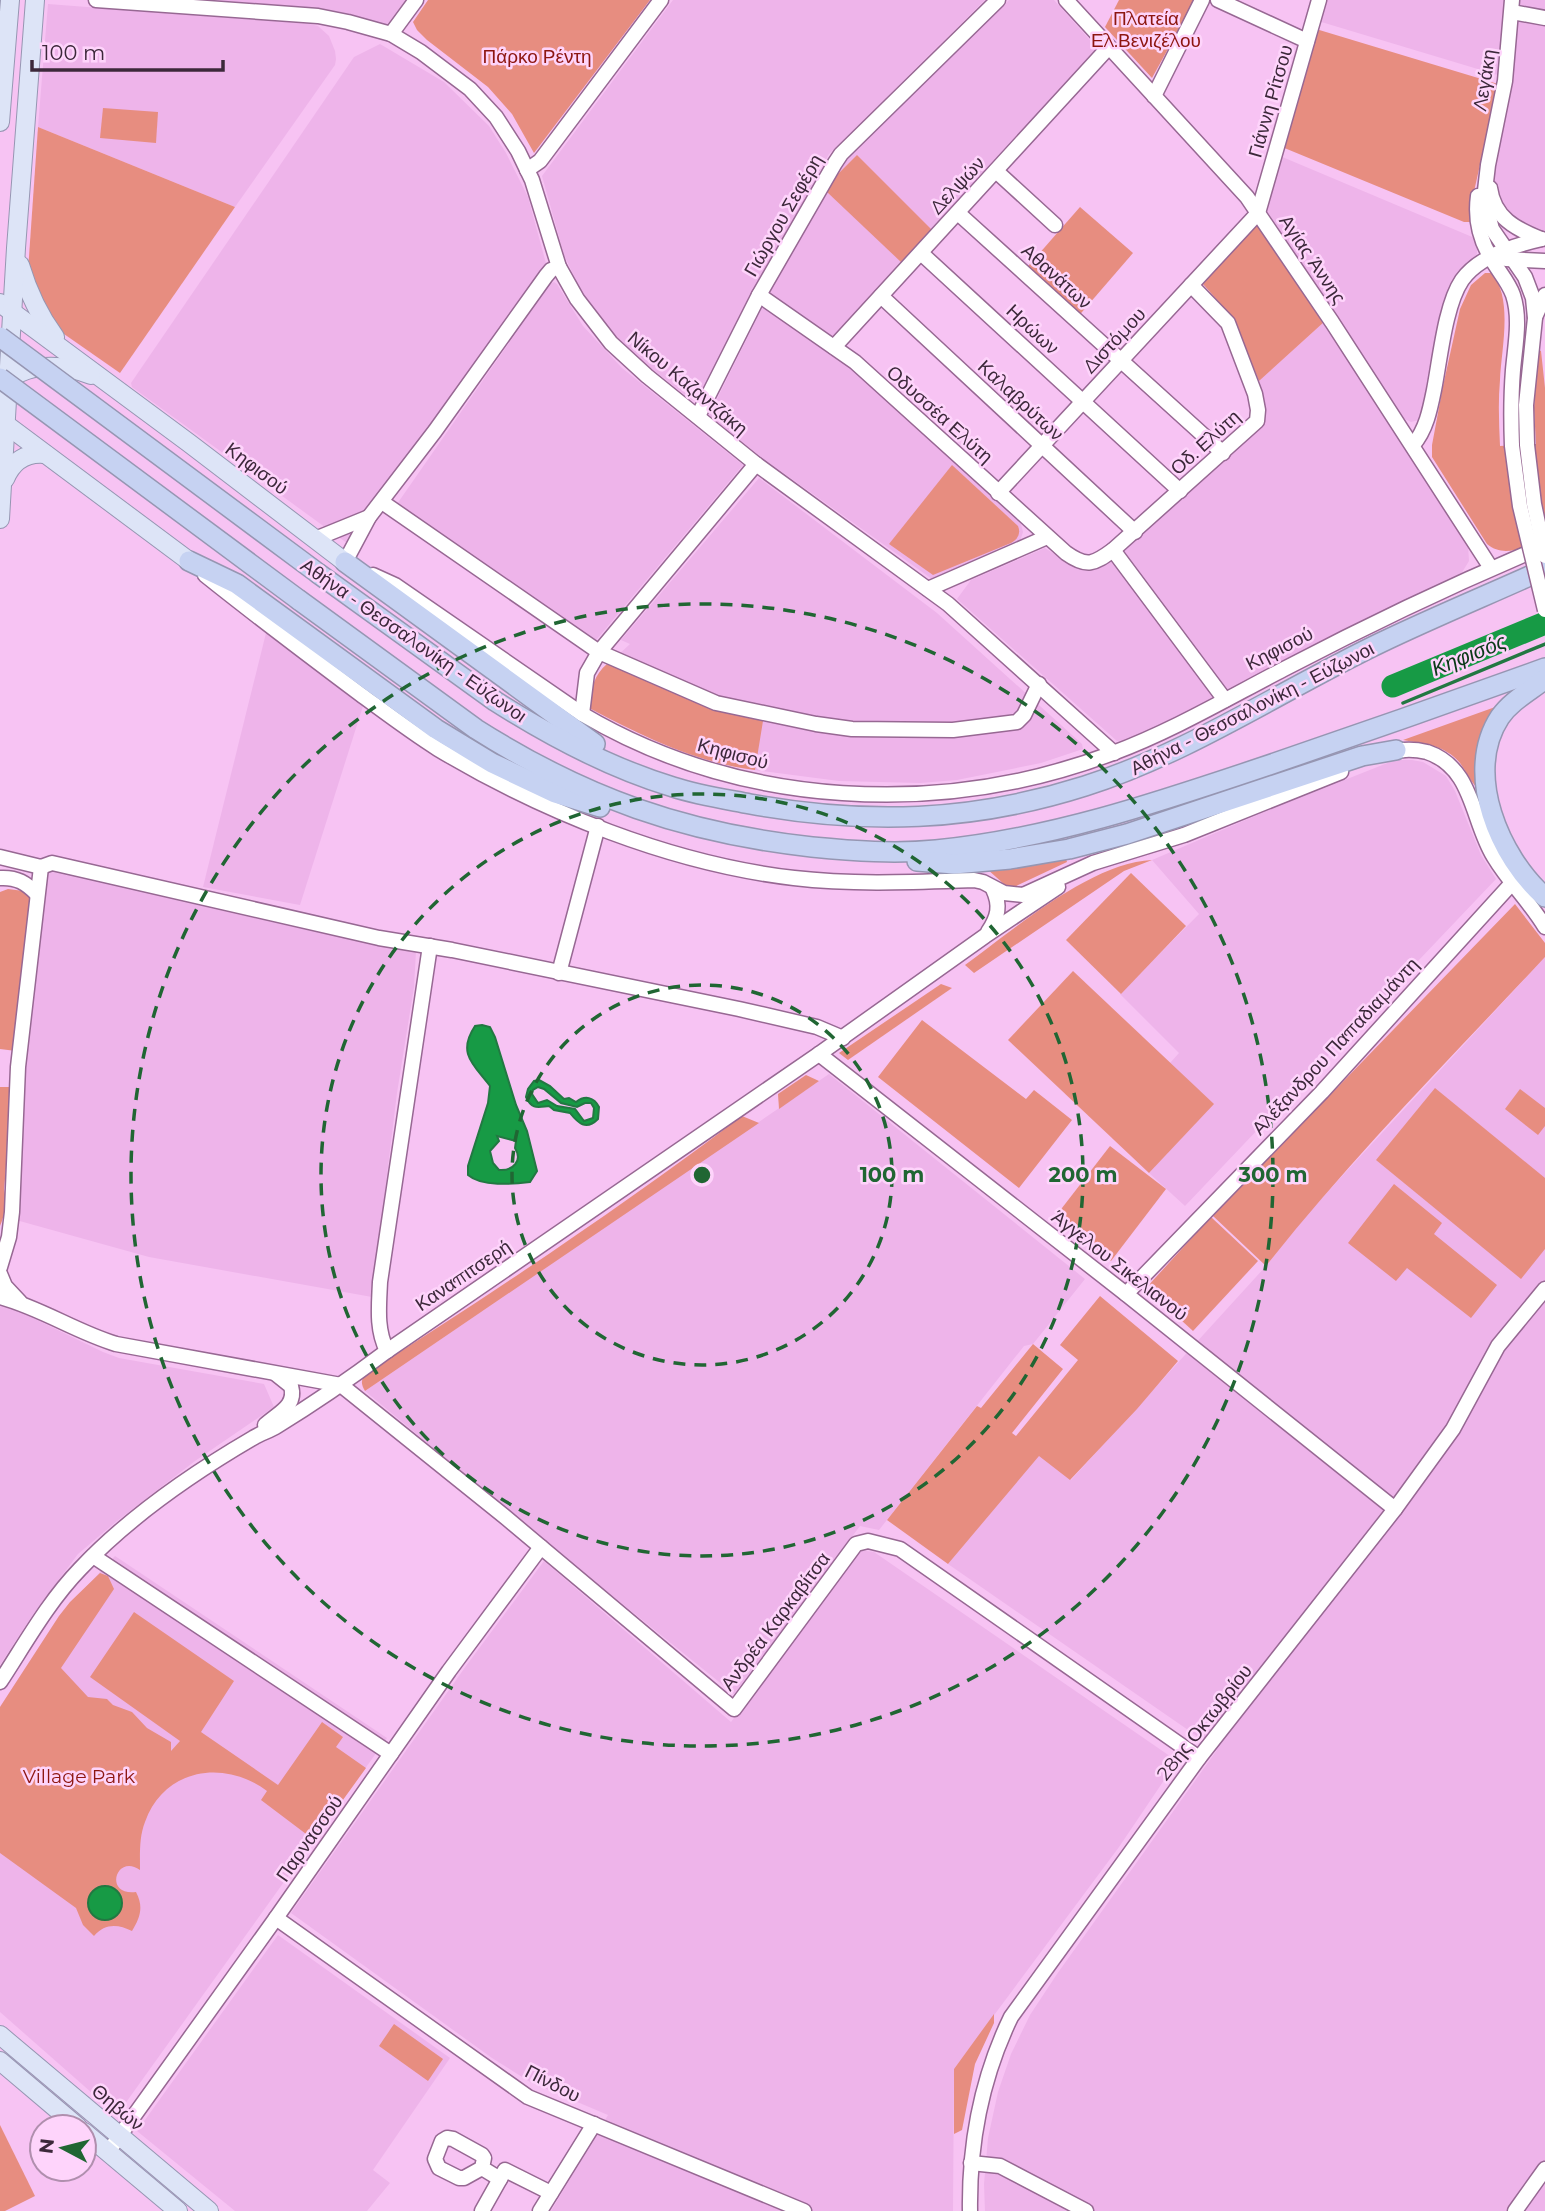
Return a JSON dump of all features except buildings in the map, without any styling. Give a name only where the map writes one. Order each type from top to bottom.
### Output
[{"type":"highway","name":"Αθήνα - Θεσσαλονίκη - Εύζωνοι","points":[[0,337],[430,656],[513,713],[581,749],[642,776],[706,796],[803,813],[867,818],[934,817],[998,808],[1086,786],[1149,762],[1380,643],[1545,569]]},
{"type":"highway","name":"Αθήνα - Θεσσαλονίκη - Εύζωνοι","points":[[3,382],[420,690],[504,747],[597,794],[665,819],[765,841],[868,852],[935,850],[1004,841],[1107,818],[1181,795],[1545,668]]},
{"type":"highway","points":[[189,561],[237,584],[436,729],[492,763],[555,793],[606,808],[665,819]]},
{"type":"highway","points":[[345,562],[556,718],[642,776]]},
{"type":"highway","points":[[1542,907],[1500,836],[1491,814],[1485,780],[1488,748],[1500,717],[1516,700],[1545,679]]},
{"type":"highway","points":[[868,852],[908,860],[954,864],[1010,859],[1069,849],[1127,834],[1362,756],[1396,750]]},
{"type":"main road","points":[[0,122],[10,0]]},
{"type":"main road","points":[[0,519],[6,308],[16,248],[35,0]]},
{"type":"main road","points":[[16,248],[32,301],[43,321],[68,353]]},
{"type":"main road","points":[[0,337],[6,330],[6,308]]},
{"type":"main road","name":"Κηφισού","points":[[6,308],[345,562]]},
{"type":"main road","points":[[3,382],[25,370],[45,366],[84,372],[102,379],[118,390]]},
{"type":"main road","points":[[3,423],[189,561]]},
{"type":"main road","points":[[2,489],[10,468],[17,461],[28,456],[45,454]]},
{"type":"main road","name":"Θηβών","points":[[0,2035],[209,2211]]},
{"type":"main road","points":[[0,2061],[61,2113]]},
{"type":"main road","points":[[98,2144],[178,2211]]},
{"type":"street","name":"Νίκου Καζαντζάκη","points":[[96,0],[318,16],[391,34],[432,59],[470,89],[496,117],[527,170],[559,267],[581,305],[611,343],[647,376],[756,464],[928,589],[1039,684],[1114,753]]},
{"type":"street","points":[[391,34],[416,0]]},
{"type":"street","points":[[527,170],[540,161],[661,0]]},
{"type":"street","name":"Γιώργου Σεφέρη","points":[[698,416],[759,295],[841,154],[998,0]]},
{"type":"street","name":"Αγίας Άννης","points":[[1066,0],[1233,181],[1258,213],[1332,321],[1492,568]]},
{"type":"street","points":[[1154,96],[1202,0]]},
{"type":"street","points":[[1218,0],[1307,41]]},
{"type":"street","name":"Γιάννη Ρίτσου","points":[[1258,213],[1319,0]]},
{"type":"street","points":[[1512,6],[1545,18]]},
{"type":"street","name":"Λεγάκη","points":[[1488,165],[1502,100],[1512,6]]},
{"type":"street","name":"Δελψών","points":[[834,347],[1108,48]]},
{"type":"street","points":[[1488,165],[1491,195],[1501,215],[1507,223],[1519,230],[1544,240]]},
{"type":"street","points":[[1488,165],[1485,206],[1492,229],[1520,269],[1533,298],[1535,318],[1520,445],[1521,516],[1545,610]]},
{"type":"street","points":[[1488,165],[1479,189],[1476,210],[1483,241],[1512,294],[1517,313],[1511,408],[1545,556]]},
{"type":"street","points":[[996,171],[1055,225]]},
{"type":"street","name":"Αθανάτων","points":[[958,212],[1223,453]]},
{"type":"street","name":"Διστόμου","points":[[998,493],[1258,213]]},
{"type":"street","points":[[1413,445],[1428,416],[1448,320],[1458,287],[1467,274],[1491,258],[1544,240]]},
{"type":"street","name":"Ηρώων","points":[[921,253],[1180,491]]},
{"type":"street","points":[[1508,254],[1545,261]]},
{"type":"street","points":[[345,562],[369,517],[546,276],[559,267]]},
{"type":"street","name":"Οδ. Ελύτη","points":[[1091,563],[1099,561],[1135,532],[1256,421],[1257,404],[1228,323],[1191,285]]},
{"type":"street","name":"Οδυσσέα Ελύτη","points":[[759,295],[834,347],[875,380],[1047,537],[1076,560],[1091,563]]},
{"type":"street","points":[[1535,318],[1545,295]]},
{"type":"street","name":"Καλαβρύτων","points":[[881,296],[1135,532]]},
{"type":"street","points":[[582,714],[587,673],[599,652],[756,464]]},
{"type":"street","points":[[382,502],[599,652],[716,703],[852,729],[927,731],[1017,722],[1024,715],[1039,684]]},
{"type":"street","points":[[315,539],[369,517]]},
{"type":"street","points":[[928,589],[1047,537]]},
{"type":"street","name":"Κηφισού","points":[[345,562],[395,585],[582,714],[642,745],[708,769],[756,782],[827,792],[913,794],[961,791],[1040,776],[1114,753],[1225,701],[1357,632],[1545,545]]},
{"type":"street","points":[[1113,550],[1225,701]]},
{"type":"street","points":[[189,561],[316,662],[438,749],[495,780],[598,827],[664,849],[760,873],[795,878],[919,882],[974,880],[1010,895],[1023,895],[1093,863],[1184,835],[1396,750],[1413,750],[1440,758],[1457,772],[1489,849],[1513,882],[1542,907],[1545,926]]},
{"type":"street","points":[[559,973],[598,827]]},
{"type":"street","points":[[0,857],[41,867],[52,863],[329,928],[430,946],[817,1027],[842,1038]]},
{"type":"street","name":"Καναπιτσερή","points":[[0,1682],[64,1587],[93,1556],[161,1498],[255,1436],[274,1428],[341,1385],[1093,863]]},
{"type":"street","points":[[0,1267],[9,1237],[12,1212],[18,1067],[41,867]]},
{"type":"street","points":[[0,878],[20,880],[37,894]]},
{"type":"street","name":"Αλέξανδρου Παπαδιαμάντη","points":[[1126,1294],[1322,1092],[1513,882]]},
{"type":"street","points":[[985,936],[995,920],[999,906],[993,889]]},
{"type":"street","points":[[387,1351],[380,1338],[380,1282],[430,946]]},
{"type":"street","name":"Άγγελου Σικελιανού","points":[[819,1054],[1395,1509]]},
{"type":"street","points":[[0,1274],[5,1286],[21,1303]]},
{"type":"street","name":"28ης Οκτωβρίου","points":[[970,2211],[971,2163],[985,2084],[1011,2017],[1199,1758],[1395,1509],[1453,1429],[1498,1346],[1545,1289]]},
{"type":"street","points":[[0,1297],[21,1303],[94,1337],[117,1344],[341,1385]]},
{"type":"street","points":[[255,1436],[292,1401],[291,1387],[275,1373]]},
{"type":"street","name":"Ανδρέα Καρκαβίτσα","points":[[341,1385],[541,1547],[734,1709],[856,1544],[869,1541],[895,1547],[1199,1758]]},
{"type":"street","name":"Παρνασσού","points":[[108,2152],[449,1671],[541,1547]]},
{"type":"street","points":[[93,1556],[391,1754]]},
{"type":"street","name":"Πίνδου","points":[[276,1918],[528,2097],[804,2211]]},
{"type":"street","points":[[540,2211],[594,2124]]},
{"type":"street","points":[[971,2163],[1000,2166],[1086,2211]]},
{"type":"street","points":[[482,2168],[500,2179]]},
{"type":"street","points":[[1515,2211],[1545,2169]]},
{"type":"street","points":[[482,2211],[505,2170],[551,2193]]},
{"type":"shaded area","points":[[213,0],[409,0],[389,26],[351,14],[319,8]]},
{"type":"shaded area","points":[[673,0],[985,0],[829,154],[698,400],[695,401],[632,353],[604,323],[582,293],[564,255],[542,176]]},
{"type":"shaded area","points":[[1009,0],[1054,0],[1098,49],[835,340],[770,296],[777,277],[835,172]]},
{"type":"shaded area","points":[[1325,0],[1508,0],[1501,76],[1318,21]]},
{"type":"shaded area","points":[[1518,0],[1545,0],[1545,235],[1505,214],[1493,183],[1506,106]]},
{"type":"shaded area","points":[[48,4],[310,24],[318,26],[329,36],[335,51],[335,65],[235,207],[38,127]]},
{"type":"shaded area","points":[[380,44],[444,82],[489,126],[528,197],[547,267],[351,546],[132,387],[131,383],[354,57]]},
{"type":"shaded area","points":[[1280,156],[1477,239],[1477,254],[1460,272],[1424,410],[1419,420],[1411,422],[1402,418],[1265,209]]},
{"type":"shaded area","points":[[554,282],[583,326],[622,368],[743,465],[593,641],[397,504],[550,284]]},
{"type":"shaded area","points":[[763,306],[852,368],[1021,524],[1023,532],[1020,541],[932,579],[761,457],[709,415]]},
{"type":"shaded area","points":[[1324,322],[1468,545],[1469,561],[1461,574],[1454,579],[1228,691],[1119,553],[1259,430],[1266,412],[1259,381]]},
{"type":"shaded area","points":[[759,478],[937,613],[1082,744],[1083,749],[1041,763],[957,780],[920,783],[839,781],[746,769],[709,759],[658,742],[591,709],[593,684],[599,673],[630,644],[621,640]]},
{"type":"shaded area","points":[[1045,548],[1081,569],[1099,568],[1107,561],[1115,561],[1214,695],[1212,699],[1129,740],[1117,741],[957,599],[971,580]]},
{"type":"shaded area","points":[[266,633],[363,706],[300,905],[203,887]]},
{"type":"shaded area","points":[[1395,760],[1423,762],[1446,776],[1455,791],[1481,855],[1496,879],[1185,1206],[1149,1173],[1213,1104],[1170,1063],[1179,1053],[1120,994],[1199,914],[1152,860]]},
{"type":"shaded area","points":[[48,871],[311,931],[416,951],[414,987],[397,1093],[372,1297],[149,1257],[16,1220],[26,1067],[44,878]]},
{"type":"shaded area","points":[[1545,957],[1545,2211],[985,2211],[984,2184],[988,2138],[998,2092],[1011,2054],[1030,2015],[1217,1750],[948,1564],[1039,1455],[1071,1480],[1266,1266],[1304,1218]]},
{"type":"shaded area","points":[[475,1026],[490,1027],[495,1037],[527,1131],[537,1171],[530,1182],[489,1183],[468,1175],[468,1166],[488,1103],[490,1086],[469,1058],[467,1051],[467,1044]],"holes":[[[497,1136],[516,1141],[517,1161],[509,1169],[499,1170],[493,1163],[490,1151],[499,1141]]]},
{"type":"shaded area","points":[[829,1074],[1085,1279],[1033,1344],[1024,1346],[879,1530],[860,1526],[734,1694],[365,1391]]},
{"type":"shaded area","points":[[539,1080],[550,1086],[564,1099],[569,1098],[576,1102],[583,1098],[592,1099],[599,1107],[598,1119],[586,1125],[570,1113],[554,1110],[549,1106],[533,1106],[526,1097],[534,1081]],"holes":[[[538,1087],[561,1103],[577,1107],[591,1103],[594,1108],[593,1118],[584,1121],[575,1109],[557,1106],[547,1100],[538,1103],[532,1094],[533,1090]]]},
{"type":"shaded area","points":[[0,1302],[119,1358],[264,1384],[274,1407],[195,1461],[78,1554],[0,1665]]},
{"type":"shaded area","points":[[859,1550],[874,1552],[1177,1761],[1119,1847],[954,2069],[953,2211],[551,2211],[608,2115],[530,2082],[492,2058],[291,1913],[544,1561],[731,1722]]},
{"type":"shaded area","points":[[115,1556],[387,1738],[117,2115],[0,2012],[0,1707],[59,1616]]},
{"type":"shaded area","points":[[105,1886],[117,1891],[122,1903],[117,1915],[105,1920],[93,1915],[88,1903],[93,1891]]},
{"type":"shaded area","points":[[278,1935],[450,2058],[373,2170],[390,2183],[367,2211],[235,2211],[137,2131]]},
{"type":"green space","name":"Πάρκο Ρέντη","points":[[428,0],[650,0],[534,153],[512,114],[488,87],[417,30],[413,22]]},
{"type":"green space","name":"Πλατεία Ελ.Βενιζέλου","points":[[1119,0],[1195,0],[1152,78],[1105,27]]},
{"type":"green space","points":[[1316,29],[1498,84],[1473,196],[1472,222],[1464,222],[1282,147]]},
{"type":"green space","points":[[103,108],[158,112],[156,143],[100,138]]},
{"type":"green space","points":[[38,127],[235,207],[120,373],[64,334],[46,311],[28,271]]},
{"type":"green space","points":[[857,155],[932,230],[902,263],[827,192],[838,174]]},
{"type":"green space","points":[[1080,207],[1133,253],[1076,319],[1023,272]]},
{"type":"green space","points":[[1257,223],[1324,322],[1259,381],[1233,318],[1202,283]]},
{"type":"green space","points":[[1485,273],[1491,273],[1498,283],[1504,309],[1499,396],[1500,446],[1536,444],[1534,408],[1538,350],[1541,351],[1545,388],[1545,539],[1508,551],[1501,551],[1487,544],[1432,457],[1443,386],[1460,309],[1471,285]]},
{"type":"green space","points":[[952,465],[1018,526],[1019,533],[1011,543],[933,575],[889,544]]},
{"type":"green space","points":[[607,664],[712,710],[763,721],[755,770],[691,755],[591,709],[593,684]]},
{"type":"green space","points":[[1498,706],[1476,787],[1460,763],[1448,752],[1434,746],[1403,740]]},
{"type":"green space","points":[[1066,859],[1067,862],[1012,888],[987,869]]},
{"type":"green space","points":[[1152,860],[1124,871],[974,973],[965,965],[1029,917],[1079,885],[1104,872]]},
{"type":"green space","points":[[1131,873],[1186,926],[1121,994],[1066,940]]},
{"type":"green space","points":[[8,889],[25,892],[31,900],[16,1051],[0,1049],[0,892]]},
{"type":"green space","points":[[1515,904],[1545,943],[1545,957],[1367,1147],[1266,1266],[1213,1216]]},
{"type":"green space","points":[[1073,971],[1214,1104],[1149,1173],[1008,1040]]},
{"type":"green space","points":[[941,984],[952,988],[848,1060],[839,1053]]},
{"type":"green space","points":[[922,1020],[1026,1099],[1034,1090],[1072,1120],[1019,1188],[878,1077]]},
{"type":"green space","points":[[806,1075],[819,1081],[779,1109],[778,1094]]},
{"type":"green space","points":[[0,1087],[14,1087],[4,1189],[5,1208],[0,1226]]},
{"type":"green space","points":[[1435,1088],[1545,1178],[1545,1249],[1521,1279],[1376,1160]]},
{"type":"green space","points":[[1520,1089],[1545,1108],[1545,1126],[1538,1135],[1505,1109]]},
{"type":"green space","points":[[742,1116],[759,1123],[365,1391],[362,1381],[368,1372],[557,1248]]},
{"type":"green space","points":[[1110,1146],[1166,1189],[1111,1261],[1055,1217]]},
{"type":"green space","points":[[1394,1184],[1442,1223],[1434,1234],[1497,1285],[1471,1318],[1407,1268],[1396,1281],[1348,1243]]},
{"type":"green space","points":[[1211,1217],[1258,1261],[1193,1331],[1146,1288]]},
{"type":"green space","points":[[1100,1296],[1178,1361],[1070,1480],[1039,1456],[948,1564],[887,1520],[977,1406],[981,1408],[1033,1344],[1063,1369],[1012,1433],[1016,1436],[1078,1360],[1060,1345]]},
{"type":"green space","name":"Village Park","points":[[100,1573],[108,1576],[114,1589],[61,1668],[88,1697],[107,1699],[113,1705],[132,1712],[147,1728],[171,1742],[171,1751],[180,1741],[90,1677],[134,1612],[234,1681],[201,1732],[278,1785],[322,1722],[343,1737],[336,1747],[366,1768],[314,1840],[261,1800],[267,1791],[250,1781],[215,1773],[197,1774],[181,1780],[166,1790],[154,1804],[145,1822],[141,1840],[140,1870],[132,1866],[125,1867],[117,1876],[119,1888],[126,1892],[136,1892],[138,1897],[140,1912],[135,1926],[132,1931],[117,1926],[107,1927],[94,1936],[83,1925],[76,1908],[0,1853],[0,1707],[59,1616]]},
{"type":"green space","points":[[994,2014],[994,2023],[975,2064],[962,2130],[954,2134],[954,2069]]},
{"type":"green space","points":[[394,2024],[443,2059],[428,2081],[379,2046]]},
{"type":"green space","points":[[0,2125],[35,2196],[0,2211]]},
{"type":"waterway","name":"Κηφισός","points":[[1393,686],[1545,623]]},
{"type":"waterway","points":[[1403,703],[1545,644]]}]
